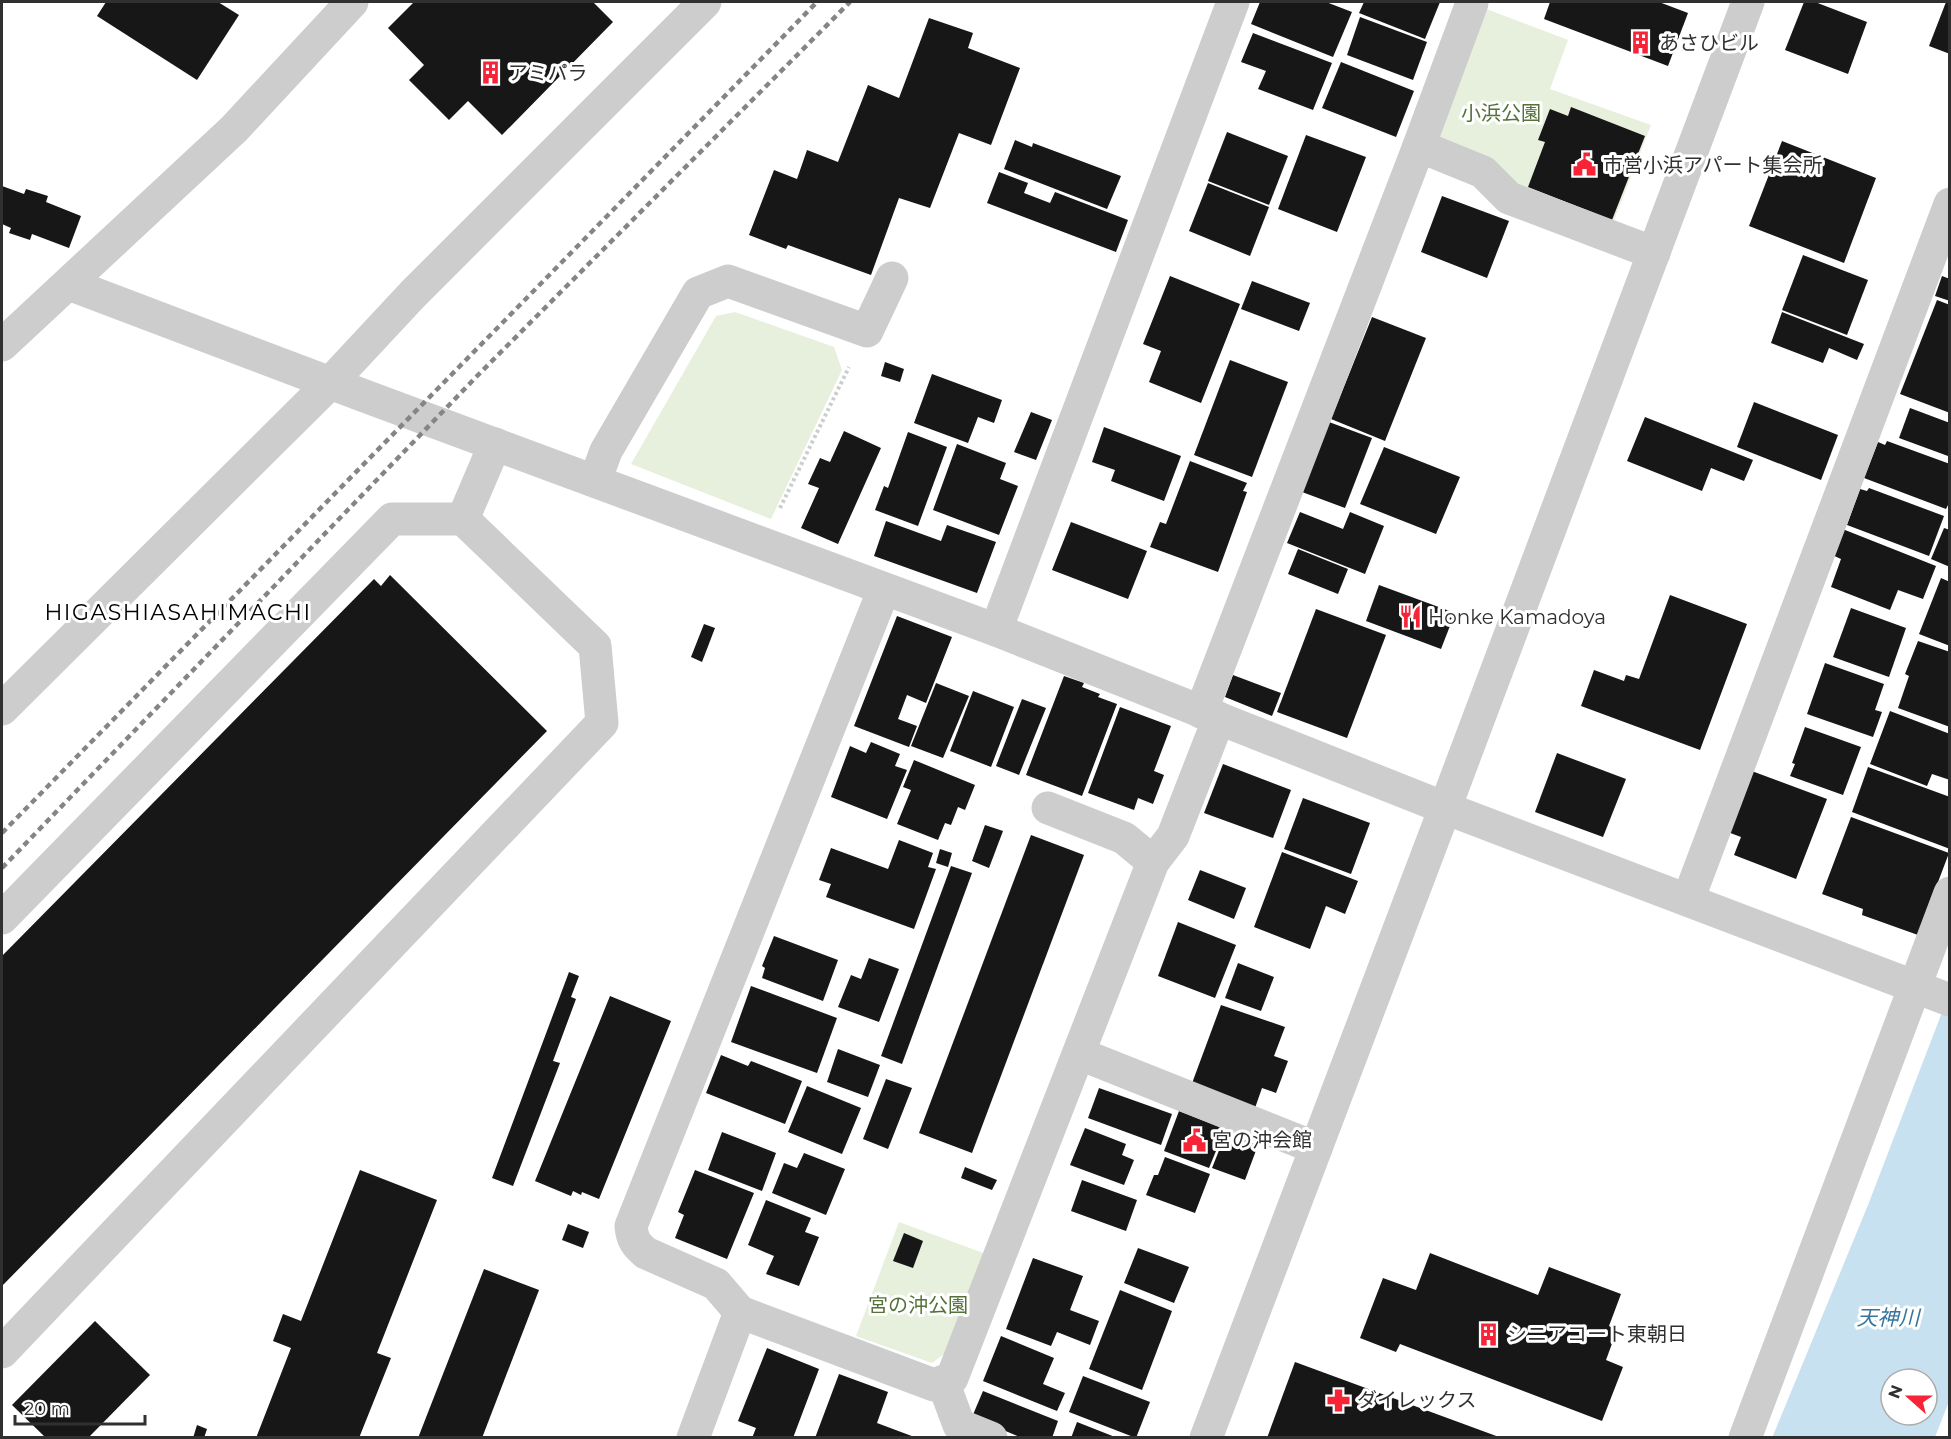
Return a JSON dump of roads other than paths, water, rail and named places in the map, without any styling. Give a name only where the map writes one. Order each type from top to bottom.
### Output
[{"type":"street","points":[[2,345],[234,129],[352,2]]},
{"type":"street","points":[[2,709],[330,383],[413,294],[705,2]]},
{"type":"street","points":[[996,630],[1233,2]]},
{"type":"street","points":[[1206,1437],[1748,2]]},
{"type":"street","points":[[884,589],[631,1226],[632,1237],[637,1246],[646,1253],[716,1284],[740,1312],[934,1385],[952,1378],[1154,862],[1173,836],[1210,715],[1472,3]]},
{"type":"street","points":[[1419,146],[1483,172],[1509,198],[1654,253]]},
{"type":"street","points":[[1688,900],[1950,204]]},
{"type":"street","points":[[595,481],[606,451],[698,293],[728,281],[867,331],[892,278]]},
{"type":"street","points":[[69,284],[996,630],[1445,808],[1930,993]]},
{"type":"street","points":[[464,519],[495,444]]},
{"type":"street","points":[[2,918],[392,519],[464,519],[595,646],[602,723],[2,1352]]},
{"type":"street","points":[[1047,808],[1124,838],[1154,862]]},
{"type":"street","points":[[1745,1437],[1930,993],[1950,893]]},
{"type":"street","points":[[1080,1054],[1317,1148]]},
{"type":"street","points":[[693,1437],[740,1312]]},
{"type":"street","points":[[943,1382],[959,1425],[991,1437]]},
{"type":"water","name":"天神川","points":[[1949,994],[1950,1399],[1939,1427],[1939,1367],[1879,1367],[1879,1427],[1939,1427],[1935,1437],[1772,1438],[1868,1205]]},
{"type":"railway","points":[[2,833],[817,2]]},
{"type":"railway","points":[[2,868],[480,373],[850,2]]},
{"type":"place","name":"あさひビル","points":[[1641,43]]},
{"type":"place","name":"アミパラ","points":[[490,73]]},
{"type":"place","name":"市営小浜アパート集会所","points":[[1585,165]]},
{"type":"place","name":"Honke Kamadoya","points":[[1410,617]]},
{"type":"place","name":"宮の沖会館","points":[[1194,1140]]},
{"type":"place","name":"シニアコート東朝日","points":[[1489,1334]]},
{"type":"place","name":"ダイレックス","points":[[1339,1400]]},
{"type":"district","name":"HIGASHIASAHIMACHI","points":[[178,612]]},
{"type":"park label","name":"小浜公園","points":[[1501,113]]},
{"type":"park label","name":"宮の沖公園","points":[[918,1305]]}]
